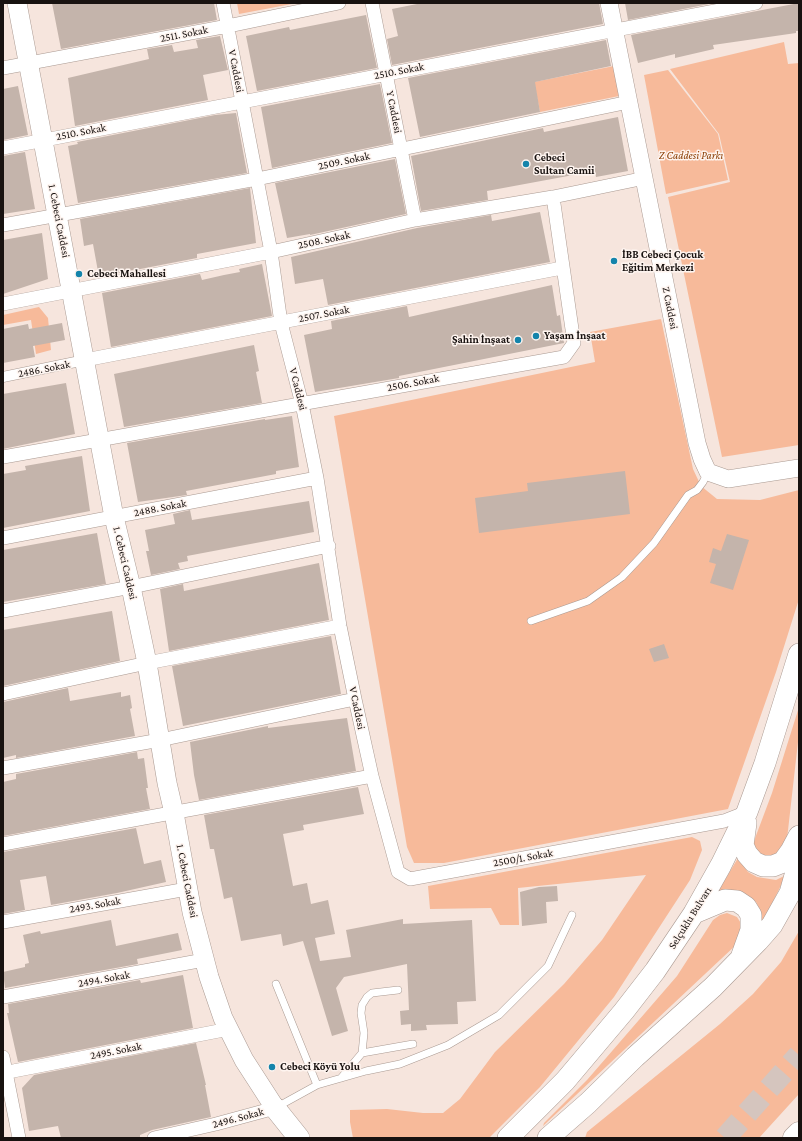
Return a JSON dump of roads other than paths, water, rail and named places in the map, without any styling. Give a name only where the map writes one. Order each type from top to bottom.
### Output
[{"type":"highway","points":[[794,1138],[799,1133]]},
{"type":"main road","name":"1. Cebeci Caddesi","points":[[17,3],[114,517],[147,663],[167,783],[174,813],[187,889],[209,977],[229,1030],[244,1060],[275,1108]]},
{"type":"main road","name":"Selçuklu Bulvarı","points":[[508,1138],[565,1081],[624,1011],[655,971],[694,913],[722,865],[747,812],[765,763],[799,654]]},
{"type":"main road","points":[[747,812],[743,845],[746,854],[754,862],[762,866],[773,866],[782,862],[791,851],[799,836]]},
{"type":"main road","points":[[548,1138],[588,1103],[635,1056],[740,961],[772,925],[790,893],[799,861]]},
{"type":"main road","points":[[694,913],[725,900],[737,901],[746,907],[751,916],[751,930],[740,961]]},
{"type":"main road","points":[[571,1138],[576,1123],[588,1103]]},
{"type":"main road","points":[[275,1108],[291,1138]]},
{"type":"main road","points":[[275,1108],[299,1138]]},
{"type":"street","name":"V Caddesi","points":[[223,3],[271,252],[281,323],[302,404],[317,478],[340,626],[372,776]]},
{"type":"street","name":"2511. Sokak","points":[[3,68],[228,26],[339,3]]},
{"type":"street","name":"Y Caddesi","points":[[372,3],[415,220]]},
{"type":"street","name":"Z Caddesi","points":[[609,3],[697,443],[708,472]]},
{"type":"street","name":"2510. Sokak","points":[[3,148],[242,100],[756,3]]},
{"type":"street","name":"2509. Sokak","points":[[3,225],[257,179],[629,102]]},
{"type":"street","name":"2508. Sokak","points":[[3,304],[271,252],[415,220],[645,178]]},
{"type":"street","name":"2506. Sokak","points":[[3,457],[564,356],[574,343],[562,268],[553,196]]},
{"type":"street","name":"2507. Sokak","points":[[85,360],[562,268]]},
{"type":"street","name":"2486. Sokak","points":[[3,377],[85,360]]},
{"type":"street","points":[[708,472],[728,479],[799,468]]},
{"type":"street","name":"2488. Sokak","points":[[3,538],[317,478]]},
{"type":"street","points":[[3,611],[131,587],[328,546]]},
{"type":"street","points":[[3,694],[147,663],[340,626]]},
{"type":"street","points":[[3,768],[160,740],[355,699]]},
{"type":"street","points":[[3,844],[372,776]]},
{"type":"street","name":"2500/1. Sokak","points":[[372,776],[398,872],[410,879],[724,821],[747,812]]},
{"type":"street","name":"2493. Sokak","points":[[3,922],[187,889]]},
{"type":"street","name":"2494. Sokak","points":[[3,998],[204,960]]},
{"type":"street","name":"2495. Sokak","points":[[4,1073],[229,1030]]},
{"type":"street","points":[[3,1058],[4,1073],[19,1138]]},
{"type":"street","name":"2496. Sokak","points":[[154,1138],[216,1124],[275,1108]]},
{"type":"lane","points":[[531,621],[588,601],[622,577],[654,543],[688,495],[697,490],[708,472]]},
{"type":"lane","points":[[275,1108],[317,1085],[400,1064],[441,1048],[499,1015],[548,966],[572,915]]},
{"type":"lane","points":[[276,984],[317,1085]]},
{"type":"lane","points":[[340,1078],[362,1053],[364,1033],[361,1013],[362,1005],[367,997],[372,993],[398,990]]},
{"type":"lane","points":[[362,1053],[412,1044]]},
{"type":"tunnel","points":[[725,1138],[799,1055]]},
{"type":"place","name":"Cebeci Sultan Camii","points":[[526,164]]},
{"type":"place","name":"İBB Cebeci Çocuk Eğitim Merkezi","points":[[614,261]]},
{"type":"place","name":"Cebeci Mahallesi","points":[[79,274]]},
{"type":"place","name":"Yaşam İnşaat","points":[[536,336]]},
{"type":"place","name":"Şahin İnşaat","points":[[518,340]]},
{"type":"place","name":"Cebeci Köyü Yolu","points":[[272,1067]]},
{"type":"park label","name":"Z Caddesi Parkı","points":[[691,156]]}]
